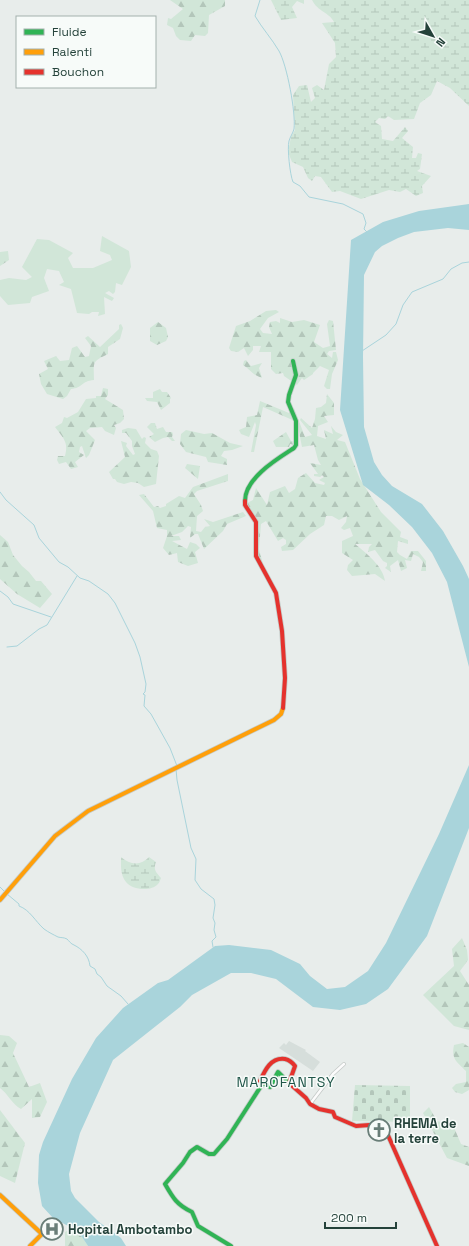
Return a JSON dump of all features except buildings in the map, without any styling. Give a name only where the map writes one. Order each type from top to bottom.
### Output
[{"type":"street","points":[[2,898],[55,836],[88,811],[136,786],[274,720],[281,714],[283,708],[285,672],[282,631],[276,593],[256,556],[256,522],[245,505],[245,500],[246,491],[262,472],[296,445],[296,421],[288,402],[296,374],[294,361]]},
{"type":"street","points":[[289,1083],[295,1066],[293,1062],[288,1059],[280,1059],[271,1062],[260,1081],[270,1087],[278,1072],[289,1083],[306,1098],[310,1104],[319,1109],[333,1112],[335,1117],[355,1125],[384,1125],[437,1246]]},
{"type":"street","points":[[310,1104],[333,1074],[344,1064]]},
{"type":"street","points":[[231,1246],[215,1238],[198,1226],[192,1212],[183,1208],[173,1199],[164,1184],[184,1163],[194,1149],[198,1147],[209,1154],[214,1154],[227,1140],[263,1083]]},
{"type":"street","points":[[0,1195],[42,1234],[30,1246]]},
{"type":"shaded area","points":[[289,1041],[306,1050],[305,1051],[320,1062],[313,1071],[279,1048],[284,1043],[286,1045]]},
{"type":"green space","points":[[170,0],[225,0],[225,6],[209,15],[208,33],[205,36],[195,35],[191,41],[180,40],[176,36],[173,28],[167,25],[168,18],[171,19],[183,9]]},
{"type":"green space","points":[[271,0],[304,0],[304,4],[297,1],[292,7],[297,18],[281,20]]},
{"type":"green space","points":[[312,0],[469,0],[469,106],[450,88],[437,81],[431,95],[420,103],[414,119],[394,120],[388,116],[385,119],[379,118],[375,122],[381,126],[382,139],[393,141],[405,127],[408,131],[402,138],[413,147],[412,158],[416,158],[418,153],[422,154],[420,169],[417,171],[431,176],[422,186],[423,193],[416,196],[406,189],[400,192],[389,190],[361,199],[340,191],[332,192],[321,177],[315,176],[312,181],[308,178],[303,167],[292,162],[288,152],[291,137],[295,130],[293,95],[299,86],[307,85],[311,102],[315,98],[312,88],[317,85],[324,90],[329,64],[336,57],[335,43],[322,23],[334,22],[314,4]]},
{"type":"green space","points":[[102,236],[129,251],[131,267],[122,285],[116,283],[115,292],[113,294],[109,291],[105,293],[114,298],[112,301],[104,297],[105,314],[98,316],[99,312],[92,312],[89,314],[77,313],[71,289],[59,285],[64,282],[59,271],[47,269],[44,278],[49,291],[32,297],[30,303],[8,305],[0,296],[0,280],[9,278],[26,280],[32,277],[22,267],[37,239],[49,240],[73,253],[68,258],[73,268],[93,268],[112,260],[110,255],[100,251]]},
{"type":"green space","points":[[8,251],[9,260],[0,266],[0,252]]},
{"type":"green space","points":[[276,310],[279,312],[268,318],[260,329],[263,333],[272,334],[269,327],[270,322],[276,321],[280,323],[280,318],[292,322],[304,320],[320,325],[314,342],[323,348],[330,346],[327,324],[329,320],[333,321],[336,350],[329,351],[327,354],[332,358],[333,352],[336,352],[338,360],[332,374],[330,389],[327,389],[324,386],[329,370],[320,366],[313,374],[304,380],[302,378],[297,385],[284,376],[283,373],[276,374],[271,369],[271,352],[259,352],[261,346],[253,346],[253,350],[248,356],[244,348],[238,352],[231,351],[229,348],[236,326],[250,321],[266,311]]},
{"type":"green space","points":[[158,322],[166,328],[168,337],[166,341],[157,345],[150,341],[150,328]]},
{"type":"green space","points":[[121,324],[123,328],[120,339],[108,347],[108,354],[95,363],[94,380],[71,389],[67,396],[63,399],[47,394],[41,384],[39,374],[48,369],[44,361],[56,356],[60,361],[69,360],[72,348],[77,346],[85,357],[89,356],[91,346],[85,338],[88,336],[100,347],[119,329],[119,325]]},
{"type":"green space","points":[[246,360],[251,366],[262,363],[259,368],[262,378],[254,374],[243,365],[244,361]]},
{"type":"green space","points":[[103,388],[108,389],[108,395],[105,399],[123,410],[124,419],[120,423],[114,425],[116,428],[114,435],[105,431],[102,427],[90,428],[86,431],[95,440],[89,455],[86,458],[82,446],[80,447],[79,452],[84,455],[75,462],[78,467],[71,469],[66,462],[59,464],[57,460],[58,456],[65,456],[66,444],[63,437],[55,427],[62,423],[64,417],[67,418],[78,412],[86,399],[101,396]]},
{"type":"green space","points":[[160,389],[162,392],[167,392],[171,398],[170,403],[161,410],[157,402],[147,401],[145,398],[153,398],[153,392]]},
{"type":"green space","points":[[327,394],[334,403],[334,415],[324,416],[328,422],[318,426],[317,436],[326,439],[324,430],[333,434],[331,426],[336,432],[343,435],[337,440],[345,442],[360,479],[381,512],[401,532],[400,537],[408,540],[408,544],[398,541],[397,552],[407,559],[411,551],[418,551],[426,561],[426,571],[421,571],[423,562],[419,557],[413,554],[411,561],[405,560],[407,568],[401,571],[398,560],[390,566],[391,572],[385,568],[387,563],[383,561],[375,550],[368,552],[369,547],[372,544],[355,544],[378,565],[384,575],[385,581],[375,574],[352,576],[347,570],[348,565],[353,560],[342,553],[342,541],[353,536],[350,528],[344,530],[341,528],[346,522],[347,516],[339,520],[332,516],[326,516],[324,525],[310,534],[293,550],[282,551],[281,547],[286,544],[286,540],[283,538],[278,541],[266,521],[261,524],[259,549],[263,564],[253,553],[253,539],[257,521],[247,507],[247,503],[253,500],[256,488],[267,505],[270,492],[285,486],[289,493],[295,489],[298,478],[306,473],[315,483],[324,485],[325,483],[319,480],[324,477],[322,475],[320,477],[314,476],[314,474],[318,474],[310,463],[321,465],[314,445],[302,447],[297,422],[263,407],[254,452],[251,452],[256,425],[255,422],[249,437],[241,434],[239,430],[246,427],[247,417],[257,415],[260,401],[289,413],[289,411],[294,408],[305,437],[312,435],[300,420],[301,418],[312,428],[316,408],[321,407],[326,403]]},
{"type":"green space","points":[[151,423],[155,423],[157,429],[163,427],[166,432],[172,432],[172,437],[175,441],[172,441],[168,437],[155,442],[149,437],[154,434],[147,427]]},
{"type":"green space","points":[[128,428],[136,429],[142,439],[144,437],[146,438],[145,443],[151,449],[157,451],[159,456],[156,484],[144,487],[138,483],[131,482],[124,484],[113,479],[109,472],[125,457],[121,441],[127,443],[126,446],[133,455],[135,454],[132,441],[126,433],[122,433],[122,430]]},
{"type":"green space","points":[[186,430],[204,434],[212,433],[230,443],[243,446],[224,451],[221,456],[227,459],[227,465],[208,462],[206,457],[186,452],[180,444],[181,434]]},
{"type":"green space","points":[[286,432],[291,441],[296,442],[295,445],[290,444],[289,447],[276,447],[273,441]]},
{"type":"green space","points":[[187,464],[200,466],[198,479],[185,468]]},
{"type":"green space","points":[[228,474],[228,481],[197,491],[194,494],[203,511],[197,516],[196,531],[201,532],[205,527],[210,526],[204,519],[213,522],[243,512],[246,516],[227,524],[223,531],[204,549],[198,534],[195,534],[190,538],[191,527],[188,526],[182,532],[171,536],[179,536],[181,540],[172,541],[187,549],[190,542],[196,544],[200,548],[195,552],[198,563],[188,566],[178,562],[177,553],[169,555],[163,548],[167,536],[167,530],[157,528],[153,511],[139,495],[144,494],[154,507],[158,506],[160,508],[166,506],[166,504],[179,496],[185,498],[193,487]]},
{"type":"green space","points":[[0,535],[8,542],[13,555],[22,566],[36,581],[41,581],[52,594],[40,608],[17,594],[0,579]]},
{"type":"green space","points":[[121,857],[128,862],[139,863],[143,862],[149,857],[156,862],[155,869],[161,878],[159,883],[155,887],[146,889],[129,885],[124,879],[122,873]]},
{"type":"green space","points":[[462,938],[467,950],[468,960],[460,971],[469,985],[469,1030],[454,1026],[423,995],[454,966],[452,949]]},
{"type":"green space","points":[[0,1035],[9,1036],[17,1043],[13,1053],[29,1087],[40,1083],[47,1102],[40,1117],[32,1118],[32,1099],[21,1109],[0,1088]]},
{"type":"green space","points":[[463,1043],[469,1047],[469,1090],[462,1094],[455,1092],[452,1088],[456,1084],[466,1082],[466,1071],[456,1060],[453,1054],[454,1045]]},
{"type":"green space","points":[[355,1085],[410,1086],[410,1122],[352,1121]]},
{"type":"green space","points":[[429,1107],[437,1121],[453,1125],[461,1144],[469,1147],[469,1166],[447,1158],[423,1113]]},
{"type":"green space","points":[[0,1110],[25,1143],[15,1183],[0,1176]]},
{"type":"green space","points":[[72,1228],[82,1237],[88,1246],[65,1246],[65,1232]]},
{"type":"water","points":[[469,204],[469,230],[448,228],[414,232],[382,246],[375,252],[364,275],[363,357],[364,427],[374,462],[382,475],[392,486],[422,504],[443,531],[469,579],[469,667],[447,582],[432,553],[412,527],[389,505],[363,485],[340,410],[351,240],[383,222],[419,211]]},
{"type":"water","points":[[469,765],[469,828],[427,936],[388,989],[366,1004],[340,1010],[313,1007],[276,979],[251,973],[231,973],[192,995],[180,1007],[113,1060],[80,1133],[69,1174],[71,1191],[75,1198],[99,1222],[121,1238],[126,1246],[88,1246],[82,1237],[72,1228],[53,1218],[42,1206],[38,1183],[39,1155],[43,1142],[72,1079],[96,1038],[123,1008],[158,983],[168,980],[215,946],[229,945],[271,950],[300,964],[310,976],[327,989],[345,987],[368,971],[386,943],[439,834]]},
{"type":"waterway","points":[[260,0],[255,16],[279,51],[285,67],[290,89],[294,112],[294,129],[289,141],[288,149],[293,182],[300,186],[309,197],[343,204],[363,214],[366,223],[364,229],[367,232]]},
{"type":"waterway","points":[[362,351],[386,335],[396,324],[403,305],[412,292],[443,279],[451,269],[462,263],[469,262]]},
{"type":"waterway","points":[[0,492],[6,500],[34,525],[39,538],[59,562],[68,567],[80,578],[89,581],[108,594],[115,603],[135,643],[140,657],[146,684],[145,692],[143,694],[145,695],[144,706],[151,714],[170,748],[177,766]]},
{"type":"waterway","points":[[7,647],[17,646],[39,629],[47,625],[77,576]]},
{"type":"waterway","points":[[0,591],[8,597],[13,604],[51,617]]},
{"type":"waterway","points":[[176,769],[191,848],[196,859],[195,880],[201,889],[214,899],[215,905],[213,918],[216,937],[212,941],[213,947]]},
{"type":"waterway","points":[[0,887],[5,892]]},
{"type":"waterway","points":[[7,894],[19,904],[19,906],[29,913],[44,929],[58,937],[67,939],[82,951],[87,956],[90,966],[95,969],[97,974],[107,986],[121,996],[128,1004]]},
{"type":"traffic: fast","points":[[245,501],[246,493],[256,477],[296,445],[296,421],[288,402],[296,375],[293,361]]},
{"type":"traffic: fast","points":[[231,1246],[198,1226],[192,1212],[176,1201],[165,1184],[183,1163],[190,1152],[197,1147],[209,1154],[214,1154],[227,1139],[263,1083],[270,1087],[278,1072],[289,1083]]},
{"type":"traffic: slow","points":[[0,900],[55,836],[88,811],[274,720],[281,714],[283,708]]},
{"type":"traffic: slow","points":[[0,1195],[42,1234],[30,1246]]},
{"type":"traffic: jam","points":[[245,501],[245,505],[256,522],[256,556],[276,593],[282,631],[285,678],[283,708]]},
{"type":"traffic: jam","points":[[263,1083],[260,1081],[269,1065],[276,1060],[286,1059],[292,1062],[295,1066],[289,1083],[306,1098],[310,1104],[319,1109],[333,1112],[335,1117],[356,1126],[385,1125],[387,1133],[437,1246]]},
{"type":"place","name":"RHEMA de la terre","points":[[379,1130]]},
{"type":"place","name":"Hopital Ambotambo","points":[[52,1229]]},
{"type":"district","name":"MAROFANTSY","points":[[286,1082]]}]
